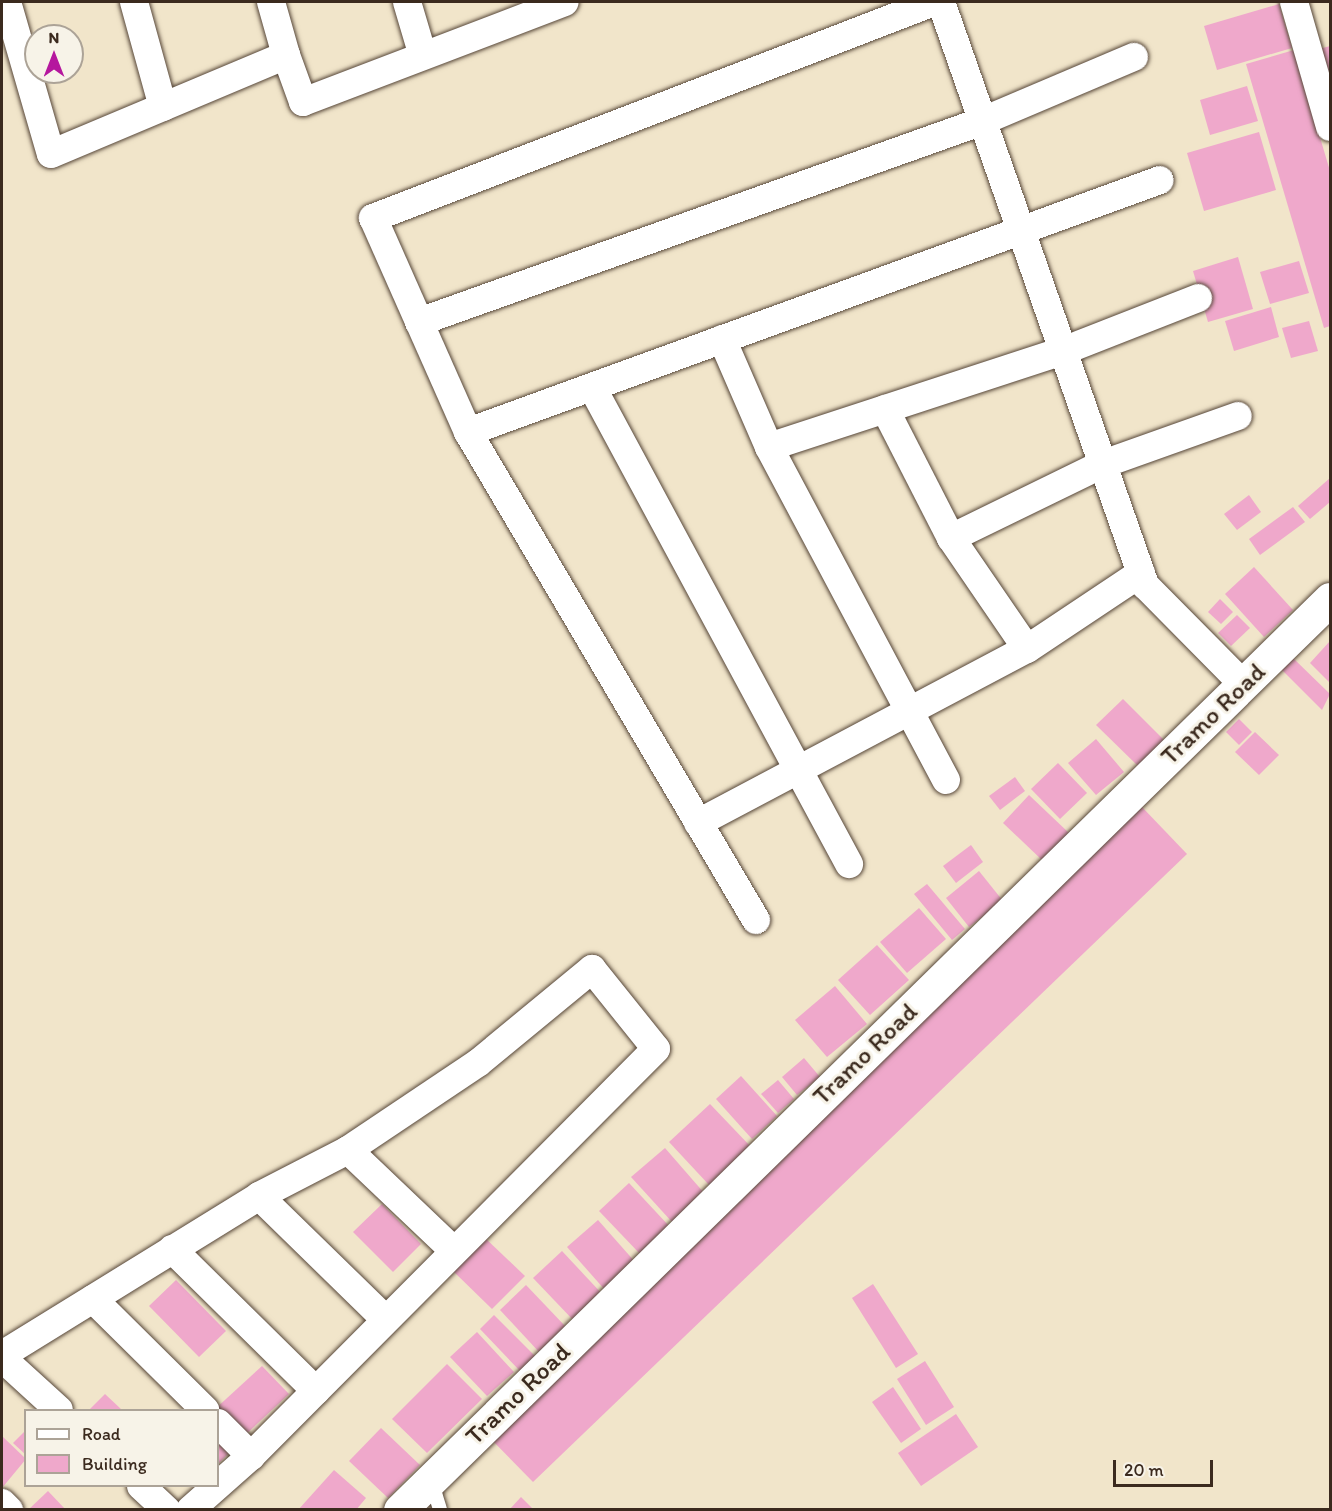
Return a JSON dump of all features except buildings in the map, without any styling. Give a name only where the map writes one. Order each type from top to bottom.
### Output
[{"type":"street","points":[[7,2],[51,154],[286,55]]},
{"type":"street","points":[[134,2],[163,107]]},
{"type":"street","points":[[271,2],[286,55],[303,102],[552,4]]},
{"type":"street","points":[[407,2],[423,56]]},
{"type":"street","points":[[756,920],[468,432],[373,218],[933,2]]},
{"type":"street","points":[[941,2],[1145,585],[1243,684]]},
{"type":"street","points":[[1294,2],[1330,127]]},
{"type":"street","points":[[419,322],[983,121],[1134,57]]},
{"type":"street","points":[[468,432],[1160,180]]},
{"type":"street","points":[[769,447],[1063,351],[1198,298]]},
{"type":"street","points":[[722,339],[769,447],[946,780]]},
{"type":"street","points":[[592,387],[849,864]]},
{"type":"street","points":[[885,410],[951,538],[1026,649]]},
{"type":"street","points":[[951,538],[1103,464],[1238,416]]},
{"type":"street","points":[[699,823],[1026,649],[1141,573]]},
{"type":"street","name":"Tramo Road","points":[[400,1509],[435,1495],[1330,599]]},
{"type":"street","points":[[58,1409],[2,1357],[259,1196],[348,1150],[478,1062],[592,969],[656,1049],[251,1456],[219,1484]]},
{"type":"street","points":[[348,1150],[454,1251]]},
{"type":"street","points":[[259,1196],[386,1320]]},
{"type":"street","points":[[172,1249],[316,1391]]},
{"type":"street","points":[[93,1299],[204,1409]]},
{"type":"street","points":[[219,1424],[251,1456]]},
{"type":"street","points":[[143,1487],[167,1509]]},
{"type":"street","points":[[190,1509],[215,1487]]},
{"type":"street","points":[[2,1503],[9,1509]]}]
